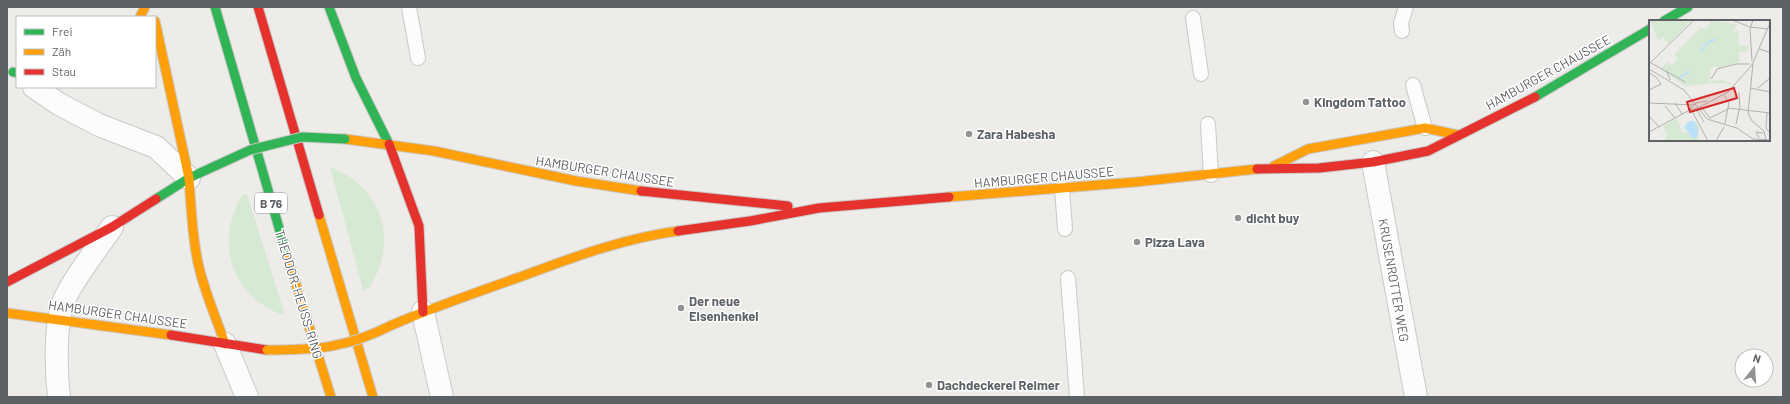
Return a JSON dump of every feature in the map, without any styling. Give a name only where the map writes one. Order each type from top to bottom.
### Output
[{"type":"main road","points":[[140,16],[145,7]]},
{"type":"main road","name":"THEODOR-HEUSS-RING","points":[[215,7],[283,243],[331,397]]},
{"type":"main road","points":[[258,7],[373,397]]},
{"type":"main road","points":[[329,7],[356,78],[389,144],[419,226],[423,312]]},
{"type":"main road","points":[[1666,20],[1688,7]]},
{"type":"main road","points":[[156,26],[189,178],[198,262],[205,288],[225,344]]},
{"type":"main road","name":"HAMBURGER CHAUSSEE","points":[[7,313],[178,336],[267,350],[317,350],[342,346],[361,341],[392,325],[423,312],[574,256],[660,233],[750,221],[819,208],[1211,175],[1272,168],[1319,168],[1373,162],[1428,151],[1538,95],[1649,30]]},
{"type":"main road","name":"HAMBURGER CHAUSSEE","points":[[1272,168],[1308,149],[1425,128],[1458,135]]},
{"type":"main road","name":"HAMBURGER CHAUSSEE","points":[[7,282],[112,227],[189,178],[250,150],[302,137],[345,139],[434,151],[576,181],[652,193],[819,208]]},
{"type":"street","points":[[35,88],[59,104],[99,125],[156,147],[189,178]]},
{"type":"street","name":"KRUSENROTTER WEG","points":[[1373,162],[1416,397]]},
{"type":"street","points":[[59,397],[57,359],[60,320],[65,297],[112,227]]},
{"type":"street","points":[[423,312],[442,397]]},
{"type":"street","points":[[225,344],[247,397]]},
{"type":"lane","points":[[409,7],[418,58]]},
{"type":"lane","points":[[1402,31],[1401,23],[1406,7]]},
{"type":"lane","points":[[1194,18],[1201,74]]},
{"type":"lane","points":[[1413,85],[1425,128]]},
{"type":"lane","points":[[1208,124],[1211,175]]},
{"type":"lane","points":[[1062,188],[1065,229]]},
{"type":"lane","points":[[1068,278],[1077,397]]},
{"type":"green space","points":[[330,167],[348,176],[363,188],[374,202],[381,218],[384,235],[383,253],[378,271],[369,288],[363,290]]},
{"type":"green space","points":[[243,194],[247,194],[284,312],[283,315],[265,306],[250,295],[239,281],[232,265],[229,248],[230,230],[234,212]]},
{"type":"traffic: fast","points":[[215,7],[288,259]]},
{"type":"traffic: fast","points":[[329,7],[356,78],[389,144]]},
{"type":"traffic: fast","points":[[1666,20],[1688,7]]},
{"type":"traffic: fast","points":[[1535,97],[1649,30]]},
{"type":"traffic: fast","points":[[226,161],[250,150],[302,137],[345,139]]},
{"type":"traffic: fast","points":[[156,199],[189,178],[226,161]]},
{"type":"traffic: slow","points":[[140,16],[145,7]]},
{"type":"traffic: slow","points":[[156,26],[189,178]]},
{"type":"traffic: slow","points":[[1274,166],[1308,149],[1425,128],[1458,135]]},
{"type":"traffic: slow","points":[[345,139],[434,151],[576,181],[641,191]]},
{"type":"traffic: slow","points":[[949,197],[1136,182],[1257,169]]},
{"type":"traffic: slow","points":[[189,178],[193,231],[198,263],[207,294],[225,344]]},
{"type":"traffic: slow","points":[[319,215],[373,397]]},
{"type":"traffic: slow","points":[[392,325],[578,256],[638,238],[678,231]]},
{"type":"traffic: slow","points":[[288,259],[331,397]]},
{"type":"traffic: slow","points":[[7,313],[171,335]]},
{"type":"traffic: slow","points":[[267,350],[331,346],[360,339],[392,325]]},
{"type":"traffic: jam","points":[[258,7],[319,215]]},
{"type":"traffic: jam","points":[[1257,169],[1319,168],[1373,162],[1428,151],[1535,97]]},
{"type":"traffic: jam","points":[[389,144],[419,226],[423,312]]},
{"type":"traffic: jam","points":[[641,191],[788,206]]},
{"type":"traffic: jam","points":[[678,231],[750,221],[819,208],[949,197]]},
{"type":"traffic: jam","points":[[7,282],[112,227],[156,199]]},
{"type":"traffic: jam","points":[[171,335],[267,350]]},
{"type":"place","name":"Kingdom Tattoo","points":[[1306,102]]},
{"type":"place","name":"Zara Habesha","points":[[969,134]]},
{"type":"place","name":"dicht buy","points":[[1238,218]]},
{"type":"place","name":"Pizza Lava","points":[[1137,242]]},
{"type":"place","name":"Der neue Eisenhenkel","points":[[681,308]]},
{"type":"place","name":"Dachdeckerei Reimer","points":[[929,385]]}]
